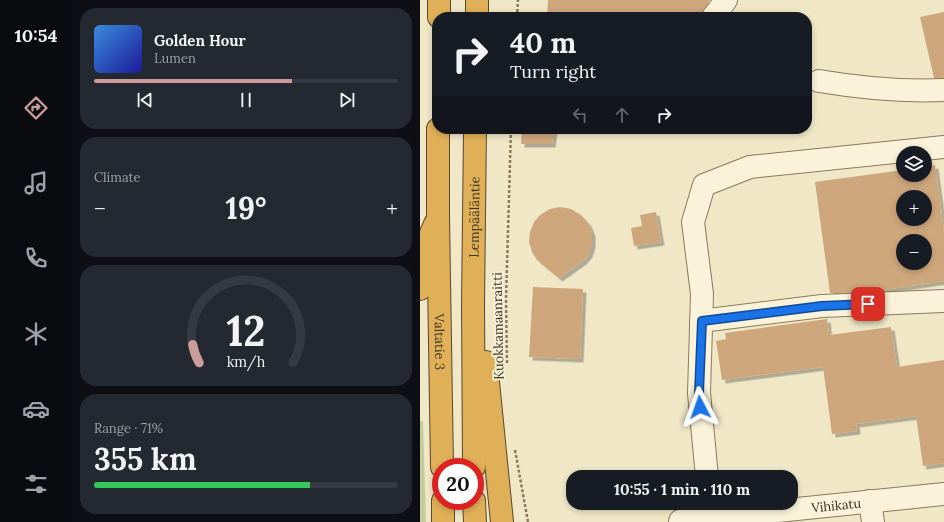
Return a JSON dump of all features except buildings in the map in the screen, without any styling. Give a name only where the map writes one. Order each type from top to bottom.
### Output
[{"type":"highway","points":[[439,0],[439,12]]},
{"type":"highway","points":[[477,0],[477,12]]},
{"type":"highway","points":[[420,289],[423,252],[438,217],[438,134]]},
{"type":"highway","name":"Lempääläntie","points":[[473,306],[475,134]]},
{"type":"highway","name":"Valtatie 3","points":[[438,217],[442,458]]},
{"type":"highway","points":[[473,306],[474,458]]},
{"type":"highway","points":[[473,306],[486,361],[502,522]]},
{"type":"highway","points":[[443,510],[443,522]]},
{"type":"highway","points":[[474,510],[475,522]]},
{"type":"street","points":[[717,12],[726,0]]},
{"type":"street","points":[[820,81],[863,88],[913,91],[944,90]]},
{"type":"street","points":[[706,470],[699,393],[702,294],[693,222],[704,185],[750,167],[944,147]]},
{"type":"street","points":[[702,321],[822,306],[944,301]]},
{"type":"street","name":"Vihikatu","points":[[680,521],[710,514],[944,494]]},
{"type":"street","points":[[870,501],[873,522]]},
{"type":"path","points":[[517,12],[518,0]]},
{"type":"path","name":"Kuokkamaanraitti","points":[[507,370],[506,300],[511,134]]},
{"type":"path","points":[[515,444],[528,522]]},
{"type":"green space","points":[[420,421],[423,421],[426,522],[420,522]]},
{"type":"route","points":[[700,407],[699,393],[702,321],[822,306],[868,304]]}]
